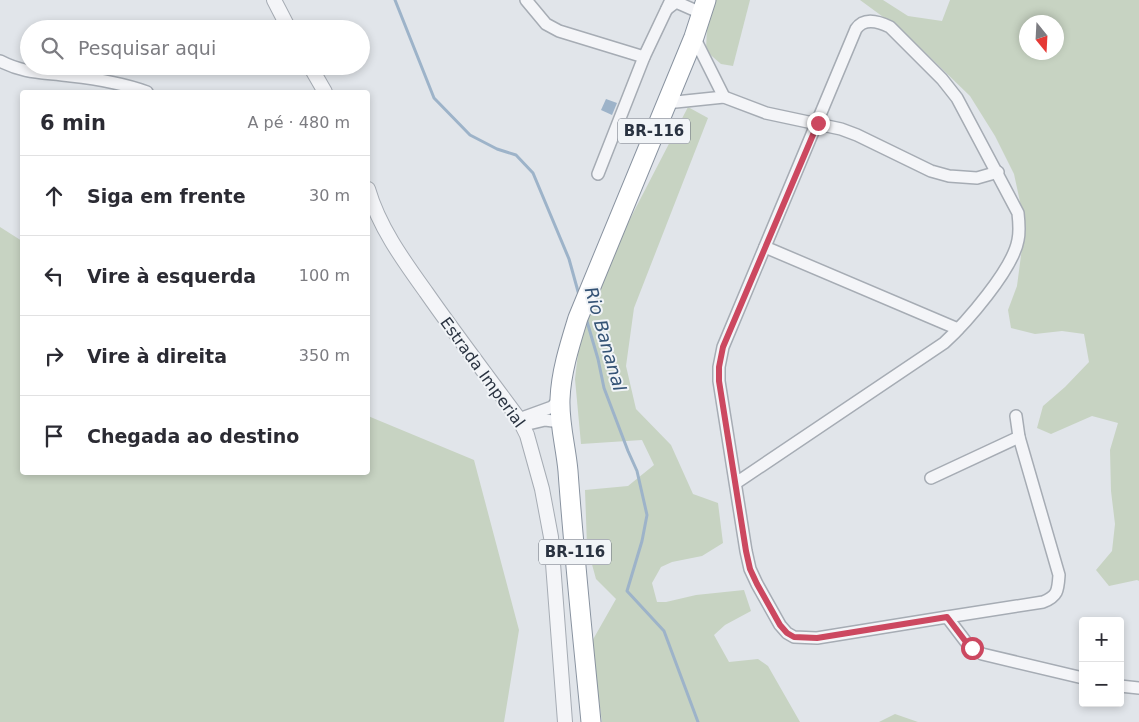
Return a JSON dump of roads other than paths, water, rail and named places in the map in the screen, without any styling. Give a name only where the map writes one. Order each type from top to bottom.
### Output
[{"type":"highway","name":"BR-116","points":[[591,722],[568,469],[561,422],[561,391],[567,355],[578,318],[694,38],[703,6]]},
{"type":"street","points":[[274,0],[284,20]]},
{"type":"street","points":[[526,0],[546,24],[559,31],[644,57]]},
{"type":"street","points":[[598,174],[644,57],[669,4],[676,2],[703,6]]},
{"type":"street","points":[[736,483],[944,343],[973,312],[1014,255],[1020,226],[1018,213],[998,172],[957,98],[942,79],[890,27],[871,21],[864,22],[859,25],[765,247],[723,347],[719,367],[722,405],[750,569],[787,633],[794,637],[817,638],[1051,599],[1058,590],[1059,575],[1019,437],[1016,416]]},
{"type":"street","points":[[694,38],[724,97]]},
{"type":"street","points":[[0,61],[20,69]]},
{"type":"street","points":[[56,75],[109,80],[141,90]]},
{"type":"street","points":[[315,75],[324,90]]},
{"type":"street","points":[[666,103],[724,97],[766,113],[818,123],[857,135],[931,171],[949,176],[977,178],[998,172]]},
{"type":"street","name":"Estrada Imperial","points":[[370,196],[373,207],[394,245],[443,316],[521,422],[528,435],[552,537],[565,722]]},
{"type":"street","points":[[765,247],[958,329]]},
{"type":"street","points":[[521,422],[552,407],[561,391]]},
{"type":"street","points":[[521,422],[545,420],[561,422]]},
{"type":"street","points":[[931,478],[1019,437]]},
{"type":"street","points":[[947,617],[966,642],[982,654],[1079,677]]},
{"type":"street","points":[[1124,686],[1139,688]]},
{"type":"water","points":[[606,99],[617,103],[612,115],[601,110]]},
{"type":"waterway","name":"Rio Bananal","points":[[395,0],[434,98],[470,135],[497,149],[516,155],[533,173],[569,259],[579,295]]},
{"type":"waterway","name":"Rio Bananal","points":[[586,318],[604,388],[637,471],[647,515],[642,541],[627,591],[664,631],[698,722]]}]
